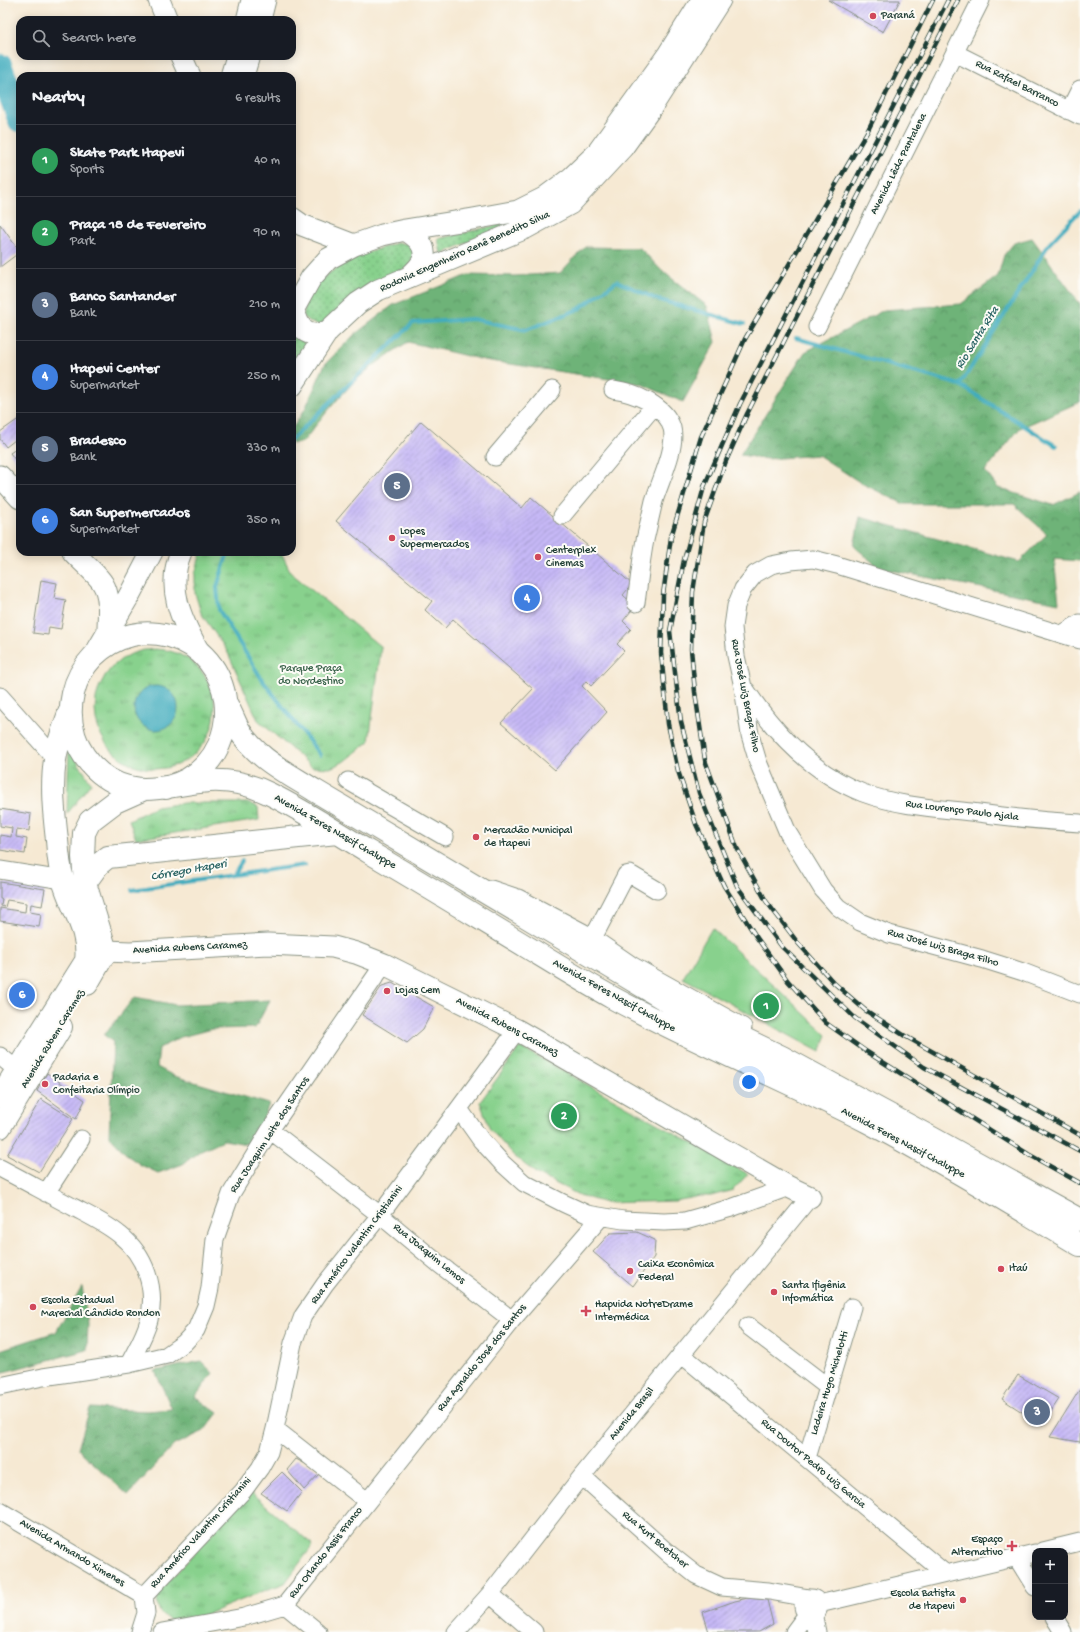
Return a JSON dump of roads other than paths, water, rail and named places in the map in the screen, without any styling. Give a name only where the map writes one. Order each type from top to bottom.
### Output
[{"type":"highway","points":[[70,708],[73,732],[83,754],[93,766],[99,772],[119,785],[142,790],[166,788],[186,780],[204,767],[217,750],[225,730],[227,705],[223,686],[213,666],[198,650],[178,638],[157,633],[135,634],[114,641],[95,654],[82,669],[74,688],[70,708],[55,758],[53,798],[58,857],[63,880],[79,918],[97,950]]},
{"type":"highway","name":"Avenida Feres Nascif Chaluppe","points":[[227,705],[238,728],[250,744],[265,758],[308,786],[452,873],[467,880],[674,1005],[782,1057],[1080,1220]]},
{"type":"highway","name":"Avenida Feres Nascif Chaluppe","points":[[166,788],[210,781],[247,786],[268,794],[337,833],[610,996],[669,1027],[767,1072],[932,1156],[1080,1245]]},
{"type":"highway","points":[[97,950],[85,883],[83,857],[84,833],[90,821],[115,802],[142,790]]},
{"type":"highway","points":[[85,883],[98,865],[108,857],[337,833]]},
{"type":"highway","name":"Avenida Rubem Caramez","points":[[0,1097],[86,960],[97,950]]},
{"type":"highway","name":"Avenida Rubem Caramez","points":[[0,1127],[97,950]]},
{"type":"main road","points":[[159,0],[165,16]]},
{"type":"main road","name":"Rodovia Engenheiro Renê Benedito Silva","points":[[296,305],[311,278],[328,259],[354,245],[382,235],[405,230],[518,211],[544,198],[570,178],[597,153],[619,125],[702,0]]},
{"type":"main road","name":"Rodovia Engenheiro Renê Benedito Silva","points":[[296,380],[328,330],[358,303],[378,290],[526,228],[570,204],[623,147],[652,108],[720,0]]},
{"type":"main road","points":[[184,60],[188,72]]},
{"type":"main road","points":[[296,221],[302,225],[354,245]]},
{"type":"main road","points":[[405,230],[417,237],[422,244],[424,252],[423,260],[409,278]]},
{"type":"main road","points":[[296,317],[300,326],[308,333],[317,335],[328,330]]},
{"type":"main road","points":[[0,476],[16,494]]},
{"type":"main road","points":[[76,556],[103,582],[107,592],[108,631]]},
{"type":"main road","points":[[95,654],[129,596],[150,556]]},
{"type":"main road","points":[[180,556],[175,577],[176,599],[181,618],[198,650]]},
{"type":"main road","name":"Avenida Rubens Caramez","points":[[97,950],[130,952],[268,944],[333,947],[356,953],[384,964],[517,1030],[810,1197]]},
{"type":"street","points":[[246,16],[250,0]]},
{"type":"street","points":[[263,16],[268,0]]},
{"type":"street","name":"Avenida Lêda Pantalena","points":[[818,327],[981,0]]},
{"type":"street","name":"Rua Rafael Barranco","points":[[955,53],[1075,113]]},
{"type":"street","points":[[230,72],[234,60]]},
{"type":"street","points":[[246,72],[250,60]]},
{"type":"street","points":[[1075,113],[1080,89]]},
{"type":"street","points":[[495,457],[552,390]]},
{"type":"street","points":[[613,390],[627,392],[654,406],[664,413],[672,428],[672,438],[668,457],[654,502],[645,541],[636,603]]},
{"type":"street","points":[[562,516],[654,406]]},
{"type":"street","name":"Rua José Luiz Braga Filho","points":[[1080,640],[837,565],[813,559],[791,561],[771,566],[755,574],[743,589],[736,606],[733,627],[736,656],[743,687],[750,735],[758,762],[788,833],[823,890],[838,907],[860,922],[889,934],[982,959],[1080,994]]},
{"type":"street","points":[[1062,634],[1080,624]]},
{"type":"street","name":"Rua Lourenço Paulo Ajala","points":[[743,687],[761,713],[782,736],[806,758],[834,778],[863,792],[895,802],[932,809],[1024,819],[1080,823]]},
{"type":"street","points":[[0,696],[55,758]]},
{"type":"street","points":[[348,781],[445,837]]},
{"type":"street","points":[[0,870],[63,880]]},
{"type":"street","points":[[593,938],[626,875],[630,874],[657,890]]},
{"type":"street","points":[[467,880],[518,898],[593,938],[633,966],[752,1032],[782,1057]]},
{"type":"street","name":"Rua Joaquim Leite dos Santos","points":[[0,1386],[43,1377],[128,1364],[167,1355],[184,1344],[196,1330],[206,1306],[210,1288],[214,1239],[231,1194],[270,1130],[384,964]]},
{"type":"street","name":"Rua Américo Valentim Cristianini","points":[[140,1632],[146,1613],[144,1596],[243,1491],[260,1468],[269,1452],[293,1343],[303,1316],[325,1284],[380,1215],[517,1030]]},
{"type":"street","points":[[0,1056],[17,1070]]},
{"type":"street","points":[[459,1109],[481,1140],[502,1163],[524,1183],[587,1214],[601,1217],[664,1222],[685,1221],[731,1208],[789,1186]]},
{"type":"street","name":"Rua Joaquim Lemos","points":[[270,1130],[512,1320]]},
{"type":"street","points":[[46,1193],[81,1139]]},
{"type":"street","points":[[0,1168],[120,1234],[136,1250],[146,1269],[151,1296],[149,1319],[142,1338],[128,1364]]},
{"type":"street","name":"Avenida Brasil","points":[[456,1632],[490,1594],[582,1476],[810,1197]]},
{"type":"street","name":"Rua Agnaldo José dos Santos","points":[[367,1501],[512,1320],[601,1217]]},
{"type":"street","name":"Ladeira Hugo Michelotti","points":[[807,1458],[852,1307]]},
{"type":"street","points":[[748,1326],[829,1388]]},
{"type":"street","name":"Rua Doutor Pedro Luiz Garcia","points":[[681,1354],[946,1574]]},
{"type":"street","points":[[275,1429],[367,1501]]},
{"type":"street","name":"Rua Kurt Boetcher","points":[[582,1476],[667,1552],[696,1575],[722,1587],[769,1591],[812,1607]]},
{"type":"street","name":"Rua Orlando Assis Franco","points":[[285,1605],[367,1501]]},
{"type":"street","name":"Avenida Armando Ximenes","points":[[0,1511],[144,1596]]},
{"type":"street","points":[[1055,1548],[1080,1542]]},
{"type":"street","points":[[794,1632],[812,1607],[1032,1554]]},
{"type":"street","points":[[1017,1558],[1033,1584]]},
{"type":"street","points":[[490,1594],[534,1632]]},
{"type":"street","points":[[162,1632],[216,1623],[285,1605],[318,1632]]},
{"type":"street","points":[[812,1607],[817,1632]]},
{"type":"street","points":[[1056,1620],[1063,1632]]},
{"type":"water","points":[[152,686],[160,686],[165,687],[172,692],[177,699],[177,717],[172,724],[165,729],[152,730],[144,727],[137,720],[134,712],[134,704],[137,696],[144,689]]},
{"type":"waterway","points":[[0,66],[16,109]]},
{"type":"waterway","name":"Rio Santa Rita","points":[[1056,446],[960,385],[1049,244],[1080,211]]},
{"type":"waterway","points":[[296,435],[413,323],[473,319],[526,330],[579,309],[617,281],[656,299],[744,324]]},
{"type":"waterway","points":[[796,338],[960,385]]},
{"type":"waterway","name":"Córrego Itaperi","points":[[227,556],[217,587],[219,610],[263,681],[320,755]]},
{"type":"waterway","name":"Córrego Itaperi","points":[[132,890],[233,875],[242,861]]},
{"type":"waterway","points":[[233,875],[305,865]]},
{"type":"railway","points":[[933,0],[867,132],[745,339],[701,437],[671,537],[663,595],[661,653],[668,724],[678,771],[696,824],[724,886],[757,938],[788,981],[826,1023],[867,1052],[1028,1154],[1080,1183]]},
{"type":"railway","points":[[948,0],[740,404],[704,487],[684,560],[670,631],[681,722],[699,793],[737,886],[782,947],[855,1018],[924,1067],[1080,1151]]},
{"type":"railway","points":[[958,0],[747,414],[726,461],[704,522],[693,592],[691,649],[695,692],[705,760],[737,848],[766,901],[798,943],[834,983],[865,1010],[905,1036],[1080,1135]]},
{"type":"place","name":"Paraná","points":[[873,16]]},
{"type":"place","name":"Bradesco","points":[[397,486]]},
{"type":"place","name":"Lopes Supermercados","points":[[392,538]]},
{"type":"place","name":"Centerplex Cinemas","points":[[538,557]]},
{"type":"place","name":"Itapevi Center","points":[[527,598]]},
{"type":"place","name":"Mercadão Municipal de Itapevi","points":[[476,837]]},
{"type":"place","name":"Lojas Cem","points":[[387,991]]},
{"type":"place","name":"San Supermercados","points":[[22,995]]},
{"type":"place","name":"Skate Park Itapevi","points":[[766,1006]]},
{"type":"place","name":"Padaria e Confeitaria Olímpio","points":[[45,1084]]},
{"type":"place","name":"Praça 18 de Fevereiro","points":[[564,1116]]},
{"type":"place","name":"Itaú","points":[[1001,1269]]},
{"type":"place","name":"Caixa Econômica Federal","points":[[630,1271]]},
{"type":"place","name":"Santa Ifigênia Informática","points":[[774,1292]]},
{"type":"place","name":"Escola Estadual Marechal Cândido Rondon","points":[[33,1307]]},
{"type":"place","name":"Hapvida NotreDrame Intermédica","points":[[586,1311]]},
{"type":"place","name":"Banco Santander","points":[[1037,1412]]},
{"type":"place","name":"Espaço Alternativo","points":[[1012,1546]]},
{"type":"place","name":"Escola Batista de Itapevi","points":[[963,1600]]},
{"type":"park label","name":"Parque Praça do Nordestino","points":[[311,675]]}]
